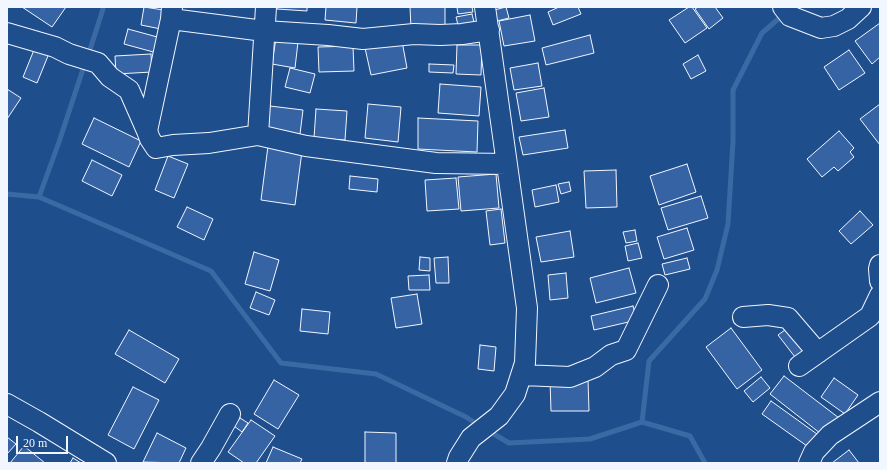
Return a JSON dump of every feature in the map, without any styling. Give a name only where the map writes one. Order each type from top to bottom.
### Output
[{"type":"street","points":[[258,135],[266,7]]},
{"type":"street","points":[[457,463],[471,438],[499,416],[515,394],[525,363],[527,308],[485,7]]},
{"type":"street","points":[[786,10],[821,28],[834,26],[848,19],[861,7]]},
{"type":"street","points":[[147,131],[171,13],[264,31],[363,39],[414,34],[462,34],[488,30]]},
{"type":"street","points":[[7,33],[55,47],[69,54],[98,62],[110,77],[129,90],[150,140],[156,148],[173,145],[209,143],[258,135],[306,146],[436,163],[507,164]]},
{"type":"street","points":[[880,265],[878,269],[880,281]]},
{"type":"street","points":[[522,374],[570,377],[595,367],[611,356],[626,350],[658,285]]},
{"type":"street","points":[[799,366],[870,316],[880,294]]},
{"type":"street","points":[[743,317],[768,314],[788,318],[818,353]]},
{"type":"street","points":[[809,463],[814,452],[830,435],[880,402]]},
{"type":"street","points":[[7,404],[106,463]]},
{"type":"street","points":[[201,463],[230,414]]},
{"type":"building","points":[[22,7],[66,7],[52,27]]},
{"type":"building","points":[[144,7],[170,11],[166,30],[141,25]]},
{"type":"building","points":[[277,7],[307,7],[307,11],[277,9]]},
{"type":"building","points":[[326,7],[357,7],[356,23],[325,20]]},
{"type":"building","points":[[410,7],[445,7],[445,28],[411,28]]},
{"type":"building","points":[[457,7],[472,7],[473,12],[458,14]]},
{"type":"building","points":[[506,7],[509,18],[497,21],[494,10]]},
{"type":"building","points":[[559,7],[578,7],[581,14],[553,25],[548,12]]},
{"type":"building","points":[[689,7],[692,7],[707,28],[685,43],[669,20]]},
{"type":"building","points":[[698,7],[715,7],[723,18],[709,29],[695,9]]},
{"type":"building","points":[[472,14],[475,26],[459,29],[456,17]]},
{"type":"building","points":[[530,15],[535,41],[504,46],[499,21]]},
{"type":"building","points":[[880,23],[880,57],[872,64],[855,41]]},
{"type":"building","points":[[128,29],[161,38],[157,53],[124,44]]},
{"type":"building","points":[[590,35],[594,53],[546,65],[542,48]]},
{"type":"building","points":[[276,38],[298,42],[295,68],[272,64]]},
{"type":"building","points":[[402,41],[407,68],[371,75],[365,48]]},
{"type":"building","points":[[36,45],[50,51],[37,83],[23,77]]},
{"type":"building","points":[[457,45],[482,45],[481,75],[456,74]]},
{"type":"building","points":[[353,46],[354,71],[319,72],[318,47]]},
{"type":"building","points":[[849,50],[865,73],[839,90],[824,67]]},
{"type":"building","points":[[151,54],[152,72],[116,74],[115,56]]},
{"type":"building","points":[[698,55],[706,71],[691,79],[683,64]]},
{"type":"building","points":[[538,63],[542,86],[514,90],[510,68]]},
{"type":"building","points":[[429,64],[454,65],[453,73],[429,72]]},
{"type":"building","points":[[290,68],[315,74],[310,93],[285,87]]},
{"type":"building","points":[[440,84],[481,87],[479,116],[438,113]]},
{"type":"building","points":[[544,88],[549,117],[521,121],[516,93]]},
{"type":"building","points":[[7,89],[21,98],[7,119]]},
{"type":"building","points":[[368,104],[401,107],[398,142],[365,138]]},
{"type":"building","points":[[880,104],[880,145],[860,119]]},
{"type":"building","points":[[270,106],[303,110],[300,134],[267,130]]},
{"type":"building","points":[[316,109],[347,111],[345,140],[314,138]]},
{"type":"building","points":[[94,118],[141,141],[129,167],[82,144]]},
{"type":"building","points":[[418,118],[478,121],[477,152],[418,149]]},
{"type":"building","points":[[565,130],[568,148],[523,155],[519,137]]},
{"type":"building","points":[[839,131],[854,148],[850,152],[854,157],[838,171],[834,167],[822,177],[807,159]]},
{"type":"building","points":[[268,146],[302,151],[295,205],[261,200]]},
{"type":"building","points":[[168,156],[188,164],[174,198],[155,190]]},
{"type":"building","points":[[92,160],[122,175],[112,196],[82,181]]},
{"type":"building","points":[[687,164],[696,192],[659,205],[650,176]]},
{"type":"building","points":[[616,170],[617,207],[586,208],[584,171]]},
{"type":"building","points":[[496,174],[499,208],[461,211],[458,177]]},
{"type":"building","points":[[350,176],[378,179],[377,192],[349,189]]},
{"type":"building","points":[[456,178],[459,209],[427,211],[425,180]]},
{"type":"building","points":[[569,182],[571,191],[561,194],[558,184]]},
{"type":"building","points":[[556,185],[559,202],[535,207],[532,190]]},
{"type":"building","points":[[701,196],[708,218],[668,230],[661,208]]},
{"type":"building","points":[[187,207],[213,219],[204,240],[177,227]]},
{"type":"building","points":[[501,209],[505,243],[490,245],[486,211]]},
{"type":"building","points":[[860,211],[873,225],[851,244],[839,231]]},
{"type":"building","points":[[687,228],[694,250],[664,259],[657,237]]},
{"type":"building","points":[[635,230],[637,241],[626,243],[623,232]]},
{"type":"building","points":[[570,231],[574,257],[541,262],[536,237]]},
{"type":"building","points":[[638,243],[642,258],[628,261],[625,246]]},
{"type":"building","points":[[254,252],[279,260],[270,291],[245,284]]},
{"type":"building","points":[[420,257],[430,258],[430,271],[419,270]]},
{"type":"building","points":[[448,257],[449,283],[436,283],[434,258]]},
{"type":"building","points":[[687,258],[690,269],[665,275],[662,264]]},
{"type":"building","points":[[629,268],[636,293],[596,303],[590,278]]},
{"type":"building","points":[[566,273],[568,298],[550,300],[548,275]]},
{"type":"building","points":[[429,275],[430,290],[409,290],[408,276]]},
{"type":"building","points":[[256,292],[275,300],[269,315],[250,308]]},
{"type":"building","points":[[417,294],[422,324],[396,328],[391,298]]},
{"type":"building","points":[[633,306],[637,320],[594,330],[591,316]]},
{"type":"building","points":[[302,309],[330,312],[328,334],[300,331]]},
{"type":"building","points":[[789,327],[806,349],[795,357],[778,335]]},
{"type":"building","points":[[731,328],[762,370],[737,389],[706,347]]},
{"type":"building","points":[[129,330],[179,359],[165,383],[115,354]]},
{"type":"building","points":[[480,345],[496,347],[494,371],[478,369]]},
{"type":"building","points":[[784,376],[839,418],[825,437],[770,394]]},
{"type":"building","points":[[761,377],[770,388],[753,402],[744,391]]},
{"type":"building","points":[[834,378],[858,395],[845,414],[821,397]]},
{"type":"building","points":[[274,380],[299,395],[278,429],[254,414]]},
{"type":"building","points":[[550,380],[588,380],[589,411],[551,411]]},
{"type":"building","points":[[133,387],[159,400],[134,449],[108,435]]},
{"type":"building","points":[[771,401],[817,434],[807,446],[762,414]]},
{"type":"building","points":[[240,418],[248,423],[242,432],[234,426]]},
{"type":"building","points":[[251,420],[275,436],[256,463],[244,463],[228,452]]},
{"type":"building","points":[[365,432],[396,433],[396,463],[365,463]]},
{"type":"building","points":[[157,433],[186,448],[179,463],[143,462]]},
{"type":"building","points":[[7,437],[16,444],[7,454]]},
{"type":"building","points":[[24,446],[45,463],[10,463]]},
{"type":"building","points":[[273,447],[302,459],[300,463],[266,463]]},
{"type":"building","points":[[849,450],[859,463],[832,463]]},
{"type":"building","points":[[73,458],[81,463],[70,463]]},
{"type":"waterway","points":[[88,56],[103,7]]},
{"type":"waterway","points":[[642,422],[649,361],[705,299],[717,270],[728,224],[733,141],[733,90],[762,33],[784,14]]},
{"type":"waterway","points":[[39,197],[85,63]]},
{"type":"waterway","points":[[7,194],[39,197],[211,271],[281,363],[376,374],[466,417],[480,426]]},
{"type":"waterway","points":[[487,430],[509,443],[590,439],[642,422],[690,436],[705,463]]}]
